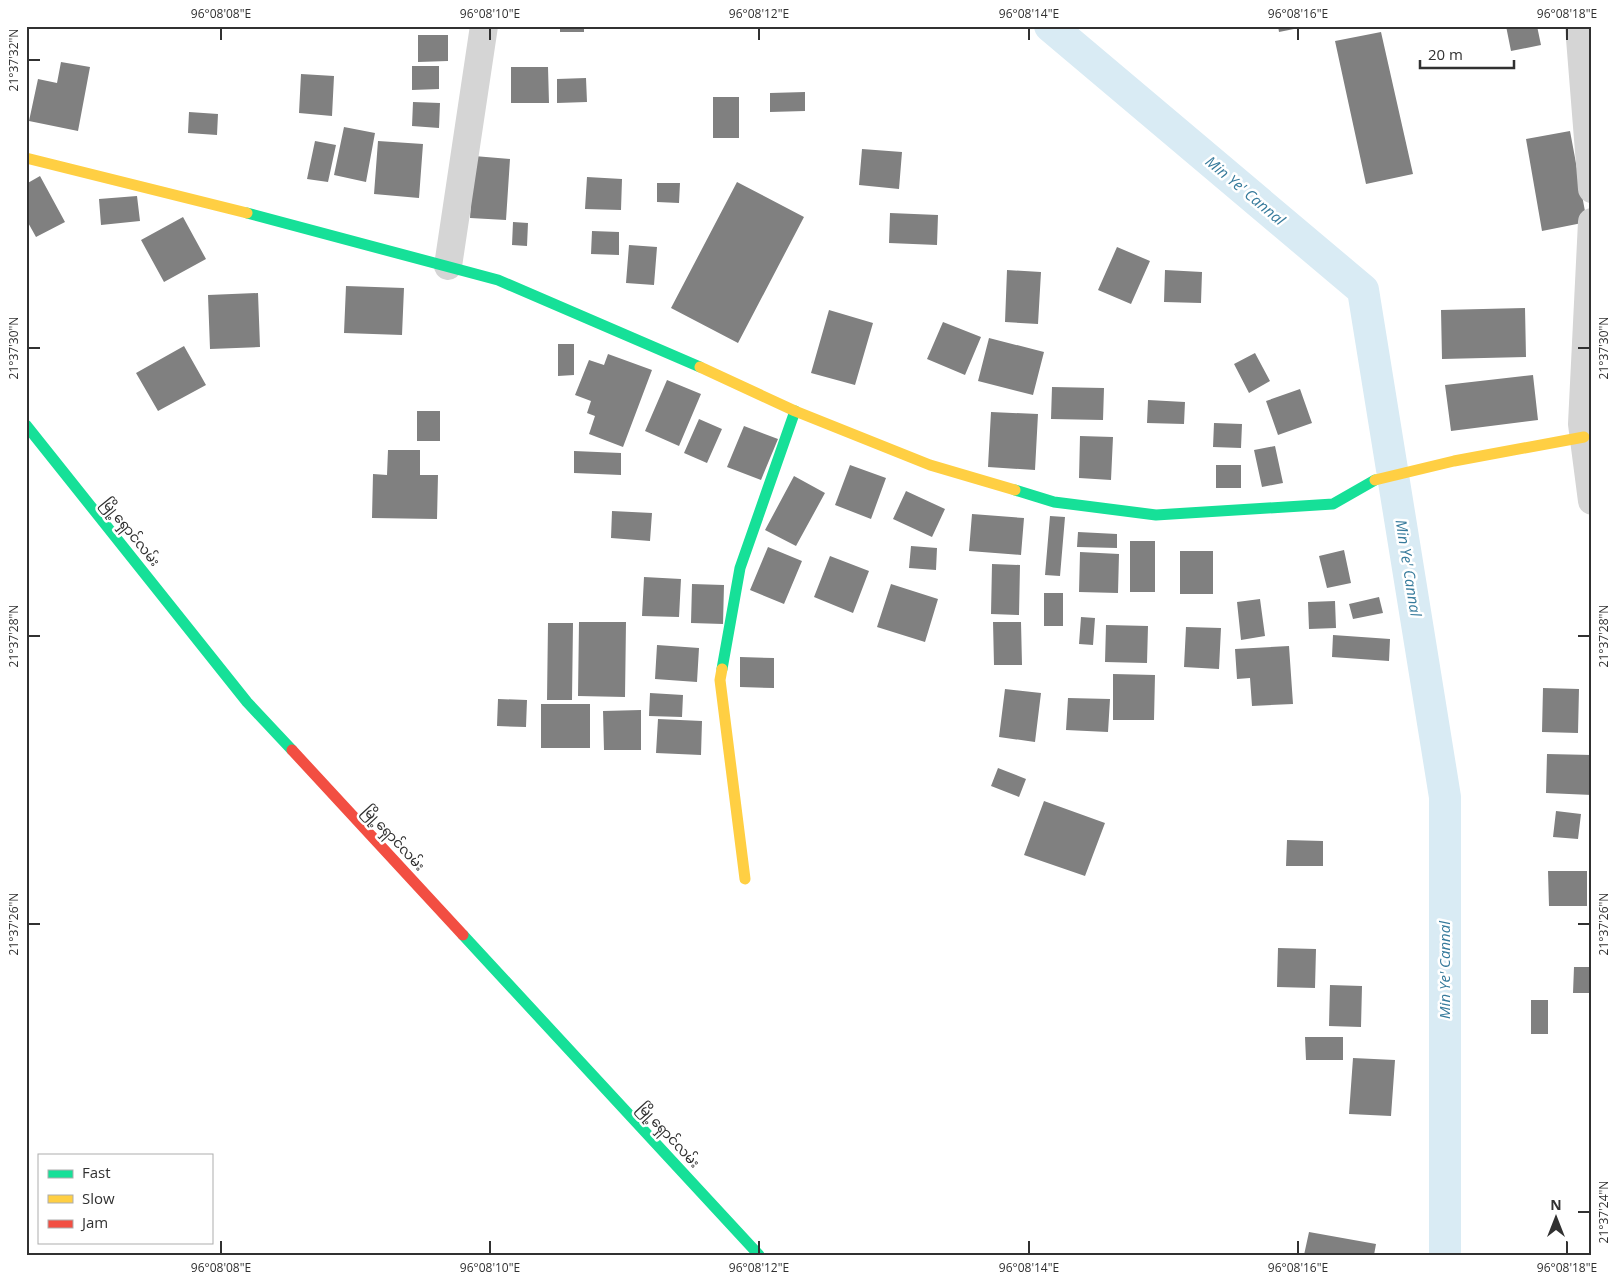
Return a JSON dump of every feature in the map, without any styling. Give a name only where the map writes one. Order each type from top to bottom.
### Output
[{"type":"street","points":[[448,266],[484,26]]},
{"type":"street","points":[[1579,26],[1592,189]]},
{"type":"street","points":[[26,158],[306,228],[498,280],[665,351],[794,411],[930,465],[1054,502],[1156,515],[1334,504],[1374,480],[1586,429]]},
{"type":"street","points":[[1592,222],[1586,429],[1592,501]]},
{"type":"street","points":[[745,879],[720,680],[740,568],[794,411]]},
{"type":"street","name":"မြို့ရှောင်လမ်း","points":[[26,425],[247,702],[759,1255]]},
{"type":"building","points":[[560,26],[584,26],[584,32],[560,32]]},
{"type":"building","points":[[1278,26],[1304,26],[1304,27],[1279,32]]},
{"type":"building","points":[[1506,26],[1537,26],[1541,45],[1511,51]]},
{"type":"building","points":[[1381,32],[1413,174],[1366,184],[1335,41]]},
{"type":"building","points":[[418,35],[448,35],[448,61],[418,62]]},
{"type":"building","points":[[61,62],[90,67],[78,131],[29,121],[38,79],[57,83]]},
{"type":"building","points":[[412,66],[439,66],[439,89],[412,90]]},
{"type":"building","points":[[511,67],[548,67],[549,103],[511,103]]},
{"type":"building","points":[[301,74],[334,76],[332,116],[299,113]]},
{"type":"building","points":[[586,78],[587,102],[557,103],[557,79]]},
{"type":"building","points":[[805,92],[805,111],[770,112],[770,93]]},
{"type":"building","points":[[713,97],[739,97],[739,138],[713,138]]},
{"type":"building","points":[[413,102],[440,103],[439,128],[412,126]]},
{"type":"building","points":[[189,112],[218,114],[217,135],[188,133]]},
{"type":"building","points":[[344,127],[375,133],[366,182],[334,175]]},
{"type":"building","points":[[1570,131],[1587,222],[1542,231],[1526,139]]},
{"type":"building","points":[[315,141],[336,145],[328,182],[307,179]]},
{"type":"building","points":[[378,141],[423,144],[419,198],[374,194]]},
{"type":"building","points":[[862,149],[902,152],[899,189],[859,185]]},
{"type":"building","points":[[474,156],[510,159],[506,220],[470,218]]},
{"type":"building","points":[[40,176],[65,222],[36,237],[26,219],[26,184]]},
{"type":"building","points":[[587,177],[622,179],[621,210],[585,209]]},
{"type":"building","points":[[737,182],[804,217],[738,343],[671,308]]},
{"type":"building","points":[[657,183],[680,183],[679,203],[657,202]]},
{"type":"building","points":[[137,196],[140,221],[101,225],[99,199]]},
{"type":"building","points":[[890,213],[938,215],[937,245],[889,243]]},
{"type":"building","points":[[183,217],[206,259],[164,282],[141,240]]},
{"type":"building","points":[[513,222],[528,223],[527,246],[512,245]]},
{"type":"building","points":[[592,231],[619,232],[619,255],[591,254]]},
{"type":"building","points":[[629,245],[657,247],[654,285],[626,283]]},
{"type":"building","points":[[1117,247],[1150,261],[1131,304],[1098,290]]},
{"type":"building","points":[[1007,270],[1041,272],[1038,324],[1005,322]]},
{"type":"building","points":[[1165,270],[1202,272],[1201,303],[1164,302]]},
{"type":"building","points":[[346,286],[404,288],[402,335],[344,333]]},
{"type":"building","points":[[258,293],[260,347],[210,349],[208,295]]},
{"type":"building","points":[[1525,308],[1526,357],[1442,359],[1441,310]]},
{"type":"building","points":[[829,310],[873,323],[855,385],[811,373]]},
{"type":"building","points":[[943,322],[981,337],[965,375],[927,359]]},
{"type":"building","points":[[989,338],[1044,352],[1033,395],[978,381]]},
{"type":"building","points":[[558,344],[574,344],[574,375],[558,376]]},
{"type":"building","points":[[184,346],[206,385],[158,411],[136,373]]},
{"type":"building","points":[[1255,353],[1270,381],[1249,393],[1234,364]]},
{"type":"building","points":[[608,354],[652,370],[623,447],[589,434],[595,416],[587,413],[591,401],[575,395],[589,360],[604,365]]},
{"type":"building","points":[[1533,375],[1538,420],[1451,431],[1445,385]]},
{"type":"building","points":[[667,380],[701,394],[679,446],[645,431]]},
{"type":"building","points":[[1052,387],[1104,388],[1103,420],[1051,419]]},
{"type":"building","points":[[1300,389],[1312,423],[1278,435],[1266,401]]},
{"type":"building","points":[[1148,400],[1185,402],[1184,424],[1147,423]]},
{"type":"building","points":[[417,411],[440,411],[440,441],[417,441]]},
{"type":"building","points":[[991,412],[1038,414],[1035,470],[988,467]]},
{"type":"building","points":[[699,419],[722,429],[707,463],[684,453]]},
{"type":"building","points":[[1214,423],[1242,424],[1241,448],[1213,447]]},
{"type":"building","points":[[744,426],[778,439],[761,480],[727,467]]},
{"type":"building","points":[[1080,436],[1113,437],[1111,480],[1079,478]]},
{"type":"building","points":[[1275,446],[1283,483],[1262,487],[1254,450]]},
{"type":"building","points":[[388,450],[420,450],[420,475],[438,475],[437,519],[372,518],[373,474],[387,475]]},
{"type":"building","points":[[574,451],[621,453],[621,475],[574,473]]},
{"type":"building","points":[[850,465],[886,478],[871,519],[835,505]]},
{"type":"building","points":[[1216,465],[1241,465],[1241,488],[1216,488]]},
{"type":"building","points":[[794,476],[825,493],[796,546],[765,530]]},
{"type":"building","points":[[906,491],[945,509],[932,537],[893,519]]},
{"type":"building","points":[[612,511],[652,513],[650,541],[611,538]]},
{"type":"building","points":[[972,514],[1024,518],[1021,555],[969,551]]},
{"type":"building","points":[[1050,516],[1065,517],[1060,576],[1045,575]]},
{"type":"building","points":[[1078,532],[1117,534],[1117,548],[1077,547]]},
{"type":"building","points":[[1130,541],[1155,541],[1155,592],[1130,592]]},
{"type":"building","points":[[911,546],[937,548],[936,570],[909,568]]},
{"type":"building","points":[[768,547],[802,561],[784,604],[750,590]]},
{"type":"building","points":[[1344,550],[1351,583],[1327,588],[1319,556]]},
{"type":"building","points":[[1180,551],[1213,551],[1213,594],[1180,594]]},
{"type":"building","points":[[1080,552],[1119,554],[1118,593],[1079,592]]},
{"type":"building","points":[[830,556],[869,571],[853,613],[814,597]]},
{"type":"building","points":[[992,564],[1020,565],[1019,615],[991,614]]},
{"type":"building","points":[[644,577],[681,579],[679,617],[642,616]]},
{"type":"building","points":[[692,584],[724,585],[723,624],[691,623]]},
{"type":"building","points":[[891,584],[938,599],[925,642],[877,627]]},
{"type":"building","points":[[1044,593],[1063,593],[1063,626],[1044,626]]},
{"type":"building","points":[[1379,597],[1383,613],[1353,619],[1349,604]]},
{"type":"building","points":[[1260,599],[1265,636],[1241,640],[1237,602]]},
{"type":"building","points":[[1335,601],[1336,628],[1309,629],[1308,602]]},
{"type":"building","points":[[1081,617],[1095,618],[1093,645],[1079,644]]},
{"type":"building","points":[[579,622],[626,622],[625,697],[578,696]]},
{"type":"building","points":[[993,622],[1021,622],[1022,665],[994,665]]},
{"type":"building","points":[[548,623],[573,623],[572,700],[547,700]]},
{"type":"building","points":[[1106,625],[1148,626],[1147,663],[1105,662]]},
{"type":"building","points":[[1186,627],[1221,628],[1219,669],[1184,667]]},
{"type":"building","points":[[1333,635],[1390,639],[1389,661],[1332,657]]},
{"type":"building","points":[[657,645],[699,648],[697,682],[655,679]]},
{"type":"building","points":[[1289,646],[1293,704],[1252,706],[1250,678],[1237,679],[1235,649]]},
{"type":"building","points":[[740,657],[774,658],[774,688],[740,687]]},
{"type":"building","points":[[1113,674],[1155,675],[1154,720],[1113,720]]},
{"type":"building","points":[[1543,688],[1579,689],[1578,733],[1542,732]]},
{"type":"building","points":[[1005,689],[1041,693],[1035,742],[999,737]]},
{"type":"building","points":[[650,693],[683,695],[682,717],[649,716]]},
{"type":"building","points":[[1068,698],[1110,699],[1108,732],[1066,730]]},
{"type":"building","points":[[498,699],[527,700],[526,727],[497,726]]},
{"type":"building","points":[[541,704],[590,704],[590,748],[541,748]]},
{"type":"building","points":[[641,710],[641,750],[604,750],[603,711]]},
{"type":"building","points":[[658,719],[702,721],[701,755],[656,753]]},
{"type":"building","points":[[1547,754],[1592,755],[1592,795],[1546,793]]},
{"type":"building","points":[[998,768],[1026,779],[1019,797],[991,786]]},
{"type":"building","points":[[1044,801],[1105,823],[1085,876],[1024,855]]},
{"type":"building","points":[[1556,811],[1581,814],[1578,839],[1553,837]]},
{"type":"building","points":[[1287,840],[1323,841],[1323,866],[1286,866]]},
{"type":"building","points":[[1548,871],[1587,871],[1587,906],[1549,906]]},
{"type":"building","points":[[1278,948],[1316,949],[1315,988],[1277,987]]},
{"type":"building","points":[[1574,967],[1592,967],[1592,993],[1573,993]]},
{"type":"building","points":[[1330,985],[1362,986],[1361,1027],[1329,1026]]},
{"type":"building","points":[[1531,1000],[1548,1000],[1548,1034],[1531,1034]]},
{"type":"building","points":[[1305,1037],[1343,1037],[1343,1060],[1306,1060]]},
{"type":"building","points":[[1353,1058],[1395,1060],[1391,1116],[1349,1114]]},
{"type":"building","points":[[1309,1232],[1376,1244],[1374,1255],[1304,1255]]},
{"type":"waterway","name":"Min Ye' Cannal","points":[[1050,26],[1363,290],[1445,797],[1445,1255]]},
{"type":"traffic: fast","points":[[247,213],[498,280],[700,367]]},
{"type":"traffic: fast","points":[[722,669],[740,568],[795,411]]},
{"type":"traffic: fast","points":[[26,425],[247,702],[292,750]]},
{"type":"traffic: fast","points":[[1015,490],[1054,502],[1156,515],[1333,504],[1375,480]]},
{"type":"traffic: fast","points":[[463,935],[759,1255]]},
{"type":"traffic: slow","points":[[26,158],[247,213]]},
{"type":"traffic: slow","points":[[700,367],[795,411],[930,465],[1015,490]]},
{"type":"traffic: slow","points":[[1375,480],[1454,461],[1584,437]]},
{"type":"traffic: slow","points":[[722,669],[720,680],[745,879]]},
{"type":"traffic: jam","points":[[292,750],[463,935]]}]
